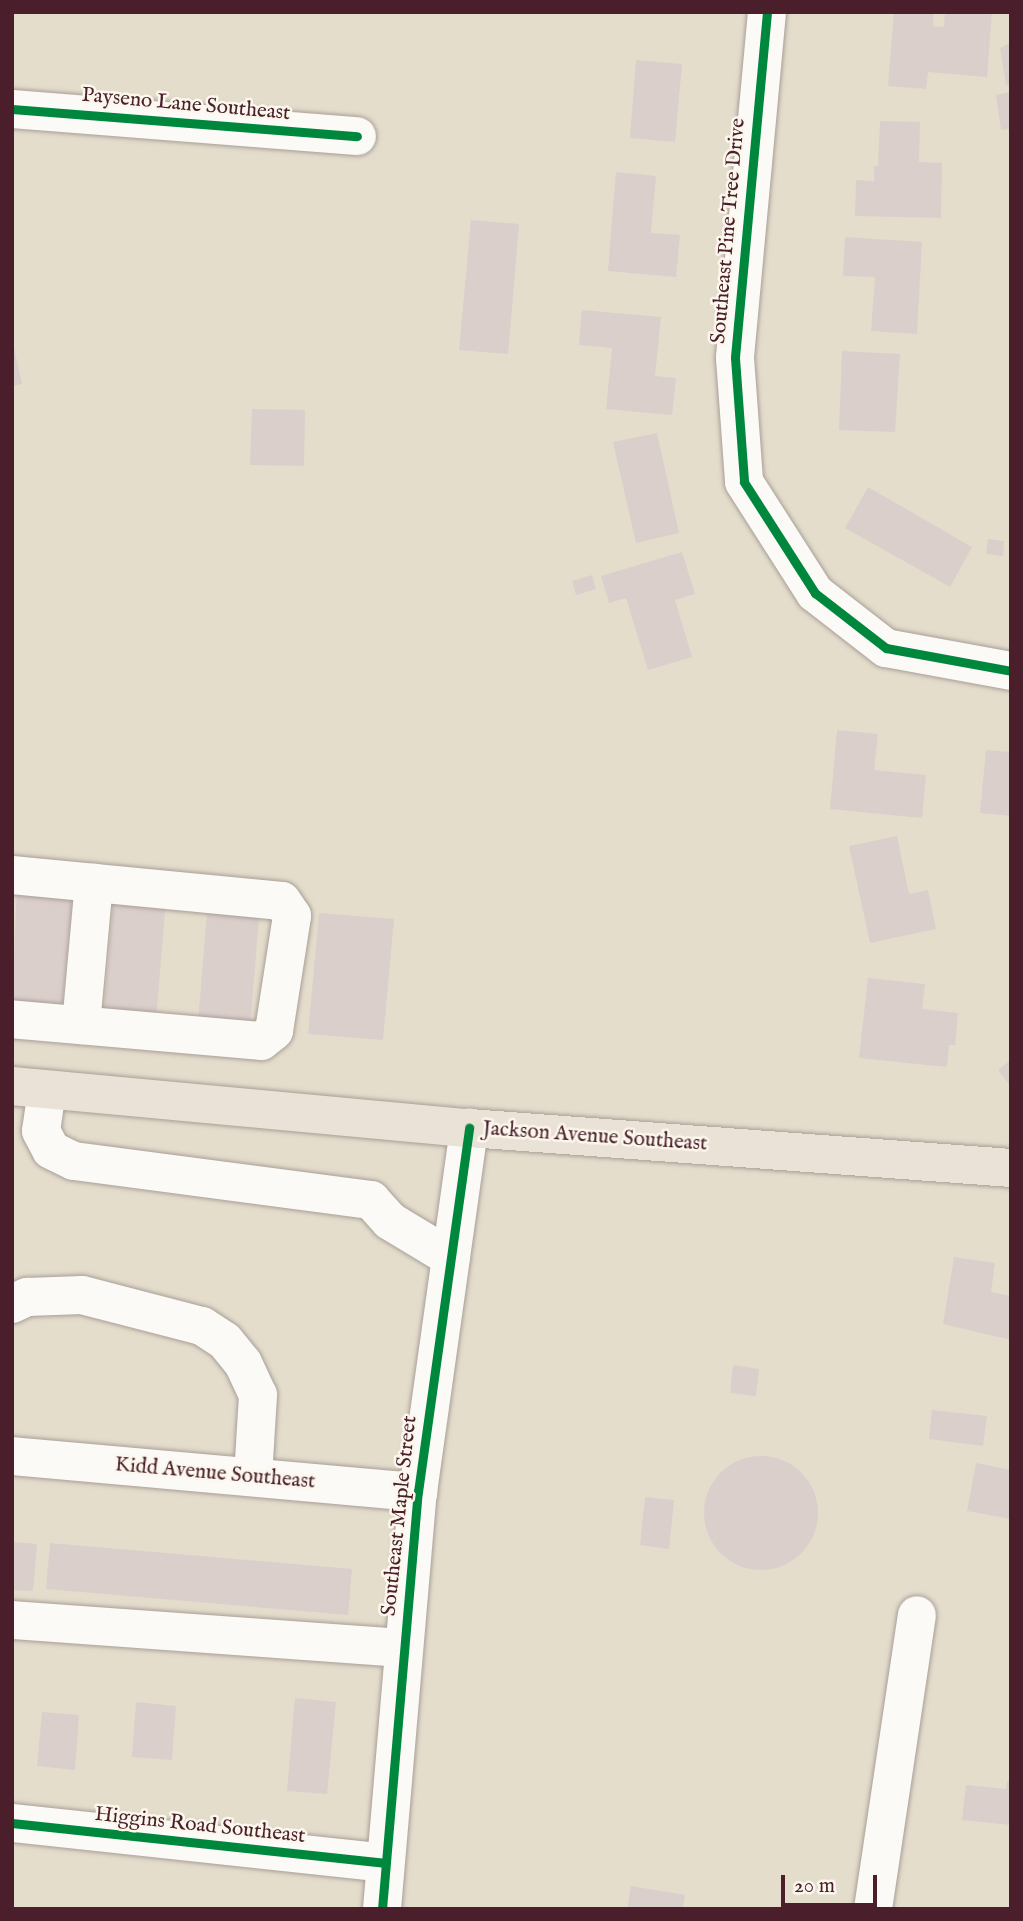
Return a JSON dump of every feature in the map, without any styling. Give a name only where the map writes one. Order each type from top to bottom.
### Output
[{"type":"main road","name":"Jackson Avenue Southeast","points":[[29,1088],[470,1128],[1011,1168]]},
{"type":"street","name":"Southeast Pine Tree Drive","points":[[766,12],[735,358],[744,482],[815,593],[886,648],[1011,671]]},
{"type":"street","name":"Payseno Lane Southeast","points":[[12,109],[357,136]]},
{"type":"street","points":[[12,875],[282,901],[292,916],[274,1031],[261,1041],[12,1019]]},
{"type":"street","points":[[81,1025],[94,883]]},
{"type":"street","points":[[29,1088],[41,1131],[51,1150],[74,1161],[371,1200],[390,1221],[451,1258]]},
{"type":"street","name":"Southeast Maple Street","points":[[382,1909],[418,1492],[470,1128]]},
{"type":"street","points":[[12,1304],[27,1297],[82,1295],[201,1326],[225,1341],[243,1363],[258,1395],[253,1477]]},
{"type":"street","name":"Kidd Avenue Southeast","points":[[12,1456],[418,1492]]},
{"type":"street","points":[[873,1909],[917,1615]]},
{"type":"street","points":[[12,1620],[404,1648]]},
{"type":"street","name":"Higgins Road Southeast","points":[[12,1823],[384,1863]]},
{"type":"building","points":[[894,12],[934,12],[933,26],[944,27],[945,12],[992,12],[987,77],[928,72],[926,89],[888,86]]},
{"type":"building","points":[[1011,44],[1011,84],[1006,85],[1000,48]]},
{"type":"building","points":[[636,60],[682,64],[675,142],[630,138]]},
{"type":"building","points":[[1011,92],[1011,129],[1001,130],[996,95]]},
{"type":"building","points":[[880,121],[920,122],[919,162],[942,163],[941,218],[855,216],[856,180],[874,181],[874,166],[878,166]]},
{"type":"building","points":[[616,172],[656,176],[651,233],[680,235],[676,277],[608,271]]},
{"type":"building","points":[[471,220],[519,224],[508,354],[459,350]]},
{"type":"building","points":[[845,237],[922,242],[917,334],[871,331],[875,277],[843,276]]},
{"type":"building","points":[[582,310],[661,317],[655,376],[676,378],[672,415],[606,409],[612,348],[579,345]]},
{"type":"building","points":[[12,344],[22,384],[12,386]]},
{"type":"building","points":[[842,351],[900,354],[895,432],[839,430]]},
{"type":"building","points":[[252,409],[305,410],[304,466],[250,465]]},
{"type":"building","points":[[657,433],[679,533],[636,543],[613,442]]},
{"type":"building","points":[[868,487],[972,547],[950,587],[845,528]]},
{"type":"building","points":[[988,539],[1004,541],[1003,556],[986,554]]},
{"type":"building","points":[[682,552],[695,594],[675,600],[692,657],[648,670],[626,598],[609,603],[601,576]]},
{"type":"building","points":[[592,575],[596,589],[576,595],[572,581]]},
{"type":"building","points":[[837,730],[878,734],[874,770],[926,775],[922,818],[830,809]]},
{"type":"building","points":[[986,750],[1011,752],[1011,816],[980,813]]},
{"type":"building","points":[[897,836],[909,894],[928,890],[936,929],[870,943],[849,846]]},
{"type":"building","points":[[17,885],[73,890],[62,1010],[12,1006]]},
{"type":"building","points":[[114,895],[166,899],[156,1018],[104,1014]]},
{"type":"building","points":[[208,902],[260,906],[250,1027],[198,1022]]},
{"type":"building","points":[[319,913],[394,919],[383,1040],[308,1034]]},
{"type":"building","points":[[868,978],[925,984],[922,1009],[958,1013],[955,1045],[949,1045],[947,1067],[859,1058]]},
{"type":"building","points":[[1011,1060],[1011,1087],[998,1070]]},
{"type":"building","points":[[954,1257],[995,1263],[991,1292],[1011,1296],[1011,1340],[943,1324]]},
{"type":"building","points":[[733,1365],[759,1369],[756,1396],[730,1393]]},
{"type":"building","points":[[932,1410],[987,1416],[983,1446],[929,1439]]},
{"type":"building","points":[[761,1456],[783,1460],[801,1473],[814,1491],[818,1513],[814,1535],[801,1553],[783,1566],[761,1570],[739,1566],[721,1553],[708,1535],[704,1513],[708,1491],[721,1473],[739,1460]]},
{"type":"building","points":[[976,1463],[1011,1470],[1011,1519],[967,1511]]},
{"type":"building","points":[[645,1497],[674,1500],[669,1549],[640,1545]]},
{"type":"building","points":[[12,1542],[37,1544],[33,1591],[12,1590]]},
{"type":"building","points":[[50,1543],[352,1569],[348,1615],[46,1589]]},
{"type":"building","points":[[295,1698],[336,1702],[327,1794],[287,1791]]},
{"type":"building","points":[[136,1702],[176,1706],[172,1760],[132,1757]]},
{"type":"building","points":[[42,1712],[79,1715],[75,1770],[37,1766]]},
{"type":"building","points":[[1007,1781],[1011,1782],[1011,1825],[962,1820],[966,1785],[1006,1789]]},
{"type":"building","points":[[631,1886],[685,1895],[683,1909],[627,1909]]},
{"type":"cycle path","points":[[767,12],[735,358],[744,482],[815,593],[886,648],[1011,671]]},
{"type":"cycle path","points":[[12,109],[357,136]]},
{"type":"cycle path","points":[[382,1909],[418,1492],[469,1128]]},
{"type":"cycle path","points":[[12,1823],[384,1863]]}]
